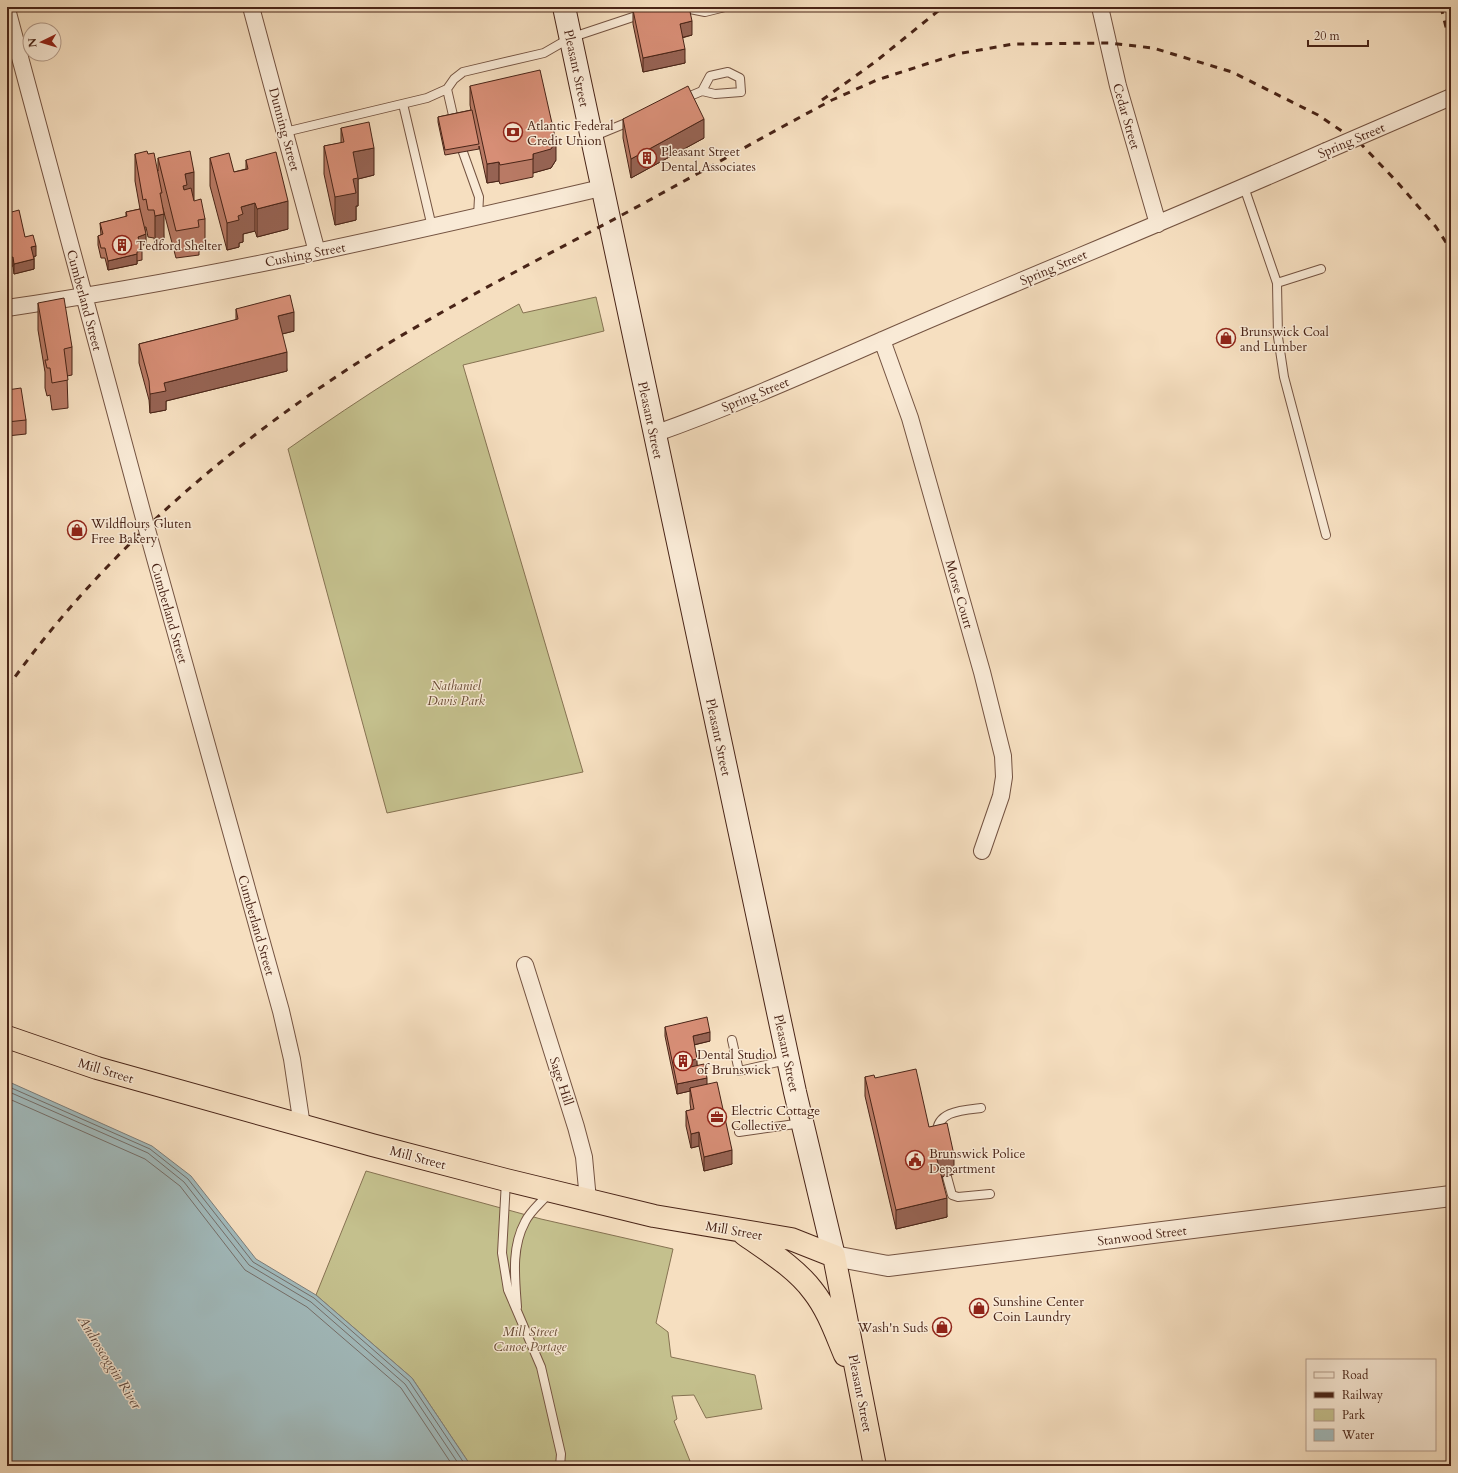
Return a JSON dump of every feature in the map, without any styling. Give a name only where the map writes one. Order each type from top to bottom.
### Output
[{"type":"highway","name":"Mill Street","points":[[7,1036],[97,1068],[302,1126],[506,1180],[654,1216],[742,1232],[791,1239],[834,1256]]},
{"type":"highway","points":[[742,1232],[787,1266],[814,1292],[861,1389]]},
{"type":"highway","name":"Pleasant Street","points":[[834,1256],[875,1466]]},
{"type":"main road","name":"Pleasant Street","points":[[564,7],[601,188],[788,1060],[834,1256]]},
{"type":"street","name":"Dunning Street","points":[[251,7],[317,252]]},
{"type":"street","name":"Cedar Street","points":[[1100,7],[1118,86],[1158,224]]},
{"type":"street","name":"Cumberland Street","points":[[7,9],[84,297],[281,1011],[292,1059],[302,1126]]},
{"type":"street","name":"Spring Street","points":[[654,434],[770,388],[1158,224],[1451,97]]},
{"type":"street","name":"Cushing Street","points":[[7,308],[84,297],[317,252],[478,217],[601,188]]},
{"type":"street","name":"Morse Court","points":[[882,340],[899,384],[912,425],[982,672],[1003,756],[1004,777],[1001,796],[982,851]]},
{"type":"street","name":"Sage Hill","points":[[525,965],[576,1127],[584,1157],[588,1200]]},
{"type":"street","name":"Stanwood Street","points":[[834,1256],[888,1266],[1451,1196]]},
{"type":"lane","points":[[680,7],[705,12],[725,7]]},
{"type":"lane","points":[[285,132],[427,98],[448,89],[454,79],[463,72],[544,54],[570,38],[650,12]]},
{"type":"lane","points":[[673,103],[702,91],[715,94],[741,92],[740,78],[728,72],[710,76],[702,91]]},
{"type":"lane","points":[[448,89],[456,132],[479,197],[478,217]]},
{"type":"lane","points":[[403,104],[432,227]]},
{"type":"lane","points":[[592,138],[637,118]]},
{"type":"lane","points":[[1244,187],[1277,283],[1278,337],[1284,377],[1326,534]]},
{"type":"lane","points":[[1277,283],[1320,269]]},
{"type":"lane","points":[[732,1040],[739,1071],[788,1060]]},
{"type":"lane","points":[[939,1146],[936,1131],[943,1118],[956,1111],[981,1108]]},
{"type":"lane","points":[[739,1132],[803,1123]]},
{"type":"lane","points":[[943,1160],[952,1195],[958,1197],[990,1194]]},
{"type":"lane","points":[[506,1180],[502,1253],[508,1290],[541,1367],[561,1454],[560,1466]]},
{"type":"lane","points":[[518,1314],[515,1277],[516,1241],[526,1220],[552,1191]]},
{"type":"green space","name":"Nathaniel Davis Park","points":[[596,297],[604,331],[463,365],[583,772],[387,813],[288,449],[344,410],[402,373],[519,304],[523,313]]},
{"type":"green space","name":"Mill Street Canoe Portage","points":[[366,1171],[541,1219],[673,1249],[656,1323],[668,1332],[671,1357],[755,1375],[762,1409],[706,1418],[694,1395],[672,1396],[677,1419],[674,1421],[692,1466],[471,1466],[412,1378],[316,1295]]},
{"type":"water","name":"Androscoggin River","points":[[7,1081],[152,1146],[191,1176],[256,1259],[316,1295],[412,1378],[471,1466],[7,1466]]},
{"type":"building","points":[[645,7],[689,7],[692,21],[680,24],[685,49],[643,58],[633,10]]},
{"type":"building","name":"Atlantic Federal Credit Union","points":[[540,70],[556,141],[551,149],[533,154],[533,159],[500,165],[499,162],[487,164],[470,86]]},
{"type":"building","points":[[688,86],[704,119],[631,159],[623,119]]},
{"type":"building","points":[[472,110],[479,144],[445,150],[438,117]]},
{"type":"building","points":[[369,122],[374,148],[353,152],[358,178],[353,179],[356,193],[335,197],[324,146],[344,142],[341,128]]},
{"type":"building","points":[[7,133],[11,147],[7,149]]},
{"type":"building","points":[[147,151],[148,154],[154,153],[162,193],[160,193],[164,214],[155,216],[154,210],[148,210],[146,199],[143,200],[135,154]]},
{"type":"building","points":[[190,151],[194,172],[185,174],[187,185],[183,186],[184,190],[191,188],[194,201],[201,199],[205,219],[198,220],[199,227],[176,231],[158,158]]},
{"type":"building","points":[[276,152],[288,201],[257,209],[255,203],[241,207],[243,214],[238,216],[239,220],[227,223],[210,158],[229,153],[234,172],[248,169],[246,160]]},
{"type":"building","name":"Tedford Shelter","points":[[140,209],[146,234],[138,237],[142,251],[137,252],[137,254],[108,261],[105,248],[101,248],[98,236],[103,234],[100,223],[127,216],[126,212]]},
{"type":"building","points":[[19,210],[25,237],[33,235],[36,246],[31,247],[34,259],[14,264],[13,257],[7,258],[7,218],[9,217],[8,213]]},
{"type":"building","points":[[290,295],[294,312],[278,316],[287,352],[164,383],[166,391],[150,394],[149,381],[139,344],[238,319],[236,309]]},
{"type":"building","points":[[64,298],[72,347],[64,349],[68,380],[52,383],[50,368],[47,368],[45,360],[48,360],[38,303]]},
{"type":"building","points":[[21,388],[26,420],[7,422],[7,390]]},
{"type":"building","name":"Dental Studio of Brunswick","points":[[707,1017],[710,1032],[693,1036],[697,1059],[684,1062],[686,1068],[704,1064],[707,1078],[677,1084],[665,1027]]},
{"type":"building","name":"Brunswick Police Department","points":[[916,1069],[929,1127],[947,1123],[954,1155],[937,1159],[947,1198],[896,1210],[865,1077],[874,1075],[875,1078]]},
{"type":"building","points":[[717,1082],[732,1150],[704,1157],[699,1132],[691,1134],[686,1111],[694,1109],[690,1088]]},
{"type":"railway","points":[[822,100],[875,62],[943,7]]},
{"type":"railway","points":[[1441,7],[1451,47]]},
{"type":"railway","points":[[7,688],[47,635],[90,585],[136,538],[185,493],[236,450],[288,410],[343,372],[399,337],[450,308],[832,100],[877,80],[957,54],[1013,44],[1109,43],[1153,48],[1232,72],[1318,115],[1361,144],[1398,183],[1436,227],[1451,250]]},
{"type":"place","name":"Atlantic Federal Credit Union","points":[[513,132]]},
{"type":"place","name":"Pleasant Street Dental Associates","points":[[647,158]]},
{"type":"place","name":"Tedford Shelter","points":[[122,245]]},
{"type":"place","name":"Brunswick Coal and Lumber","points":[[1226,338]]},
{"type":"place","name":"Wildflours Gluten Free Bakery","points":[[77,530]]},
{"type":"place","name":"Dental Studio of Brunswick","points":[[683,1061]]},
{"type":"place","name":"Electric Cottage Collective","points":[[717,1117]]},
{"type":"place","name":"Brunswick Police Department","points":[[915,1160]]},
{"type":"place","name":"Sunshine Center Coin Laundry","points":[[979,1308]]},
{"type":"place","name":"Wash'n Suds","points":[[942,1327]]}]
